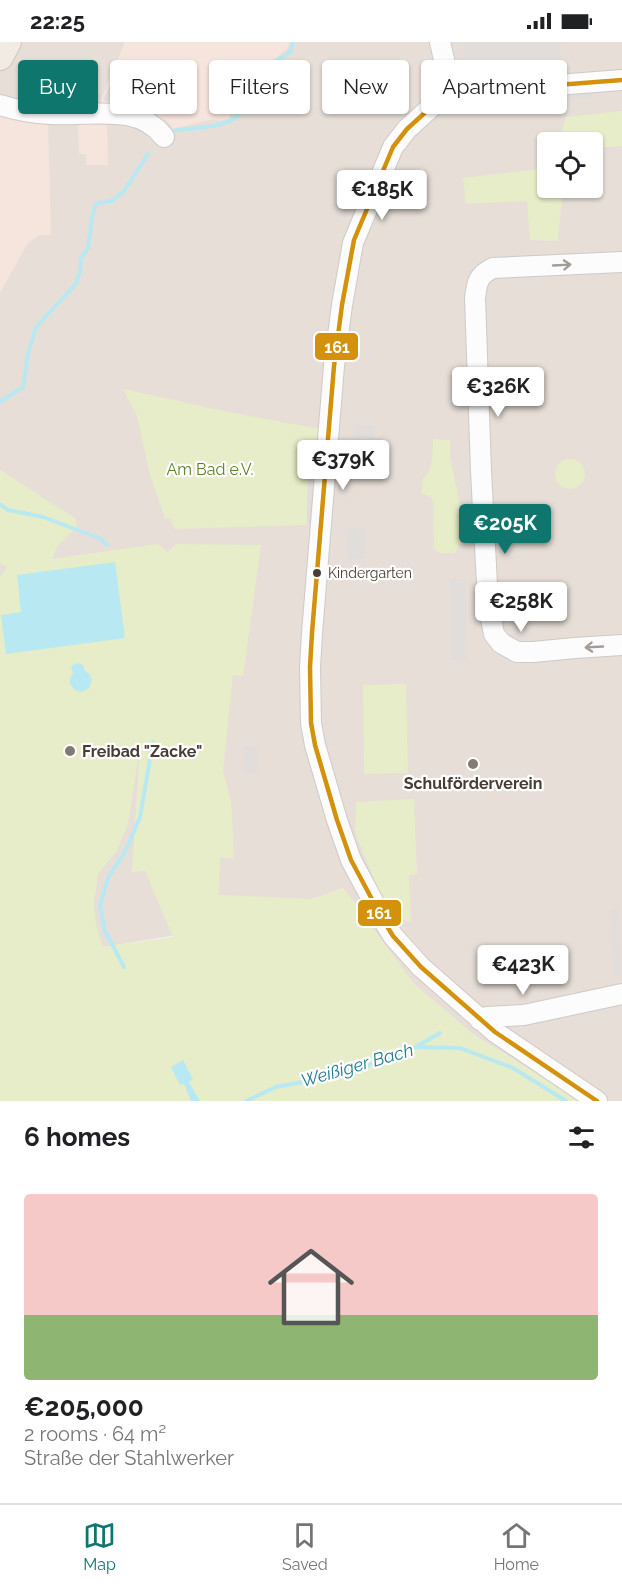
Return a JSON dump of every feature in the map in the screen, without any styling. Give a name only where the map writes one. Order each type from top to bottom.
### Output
[{"type":"main road","points":[[0,57],[8,42]]},
{"type":"street","points":[[440,42],[444,60]]},
{"type":"street","points":[[567,84],[622,80]]},
{"type":"street","points":[[0,105],[20,111],[50,114],[114,113],[132,116],[147,121],[164,137]]},
{"type":"street","points":[[424,114],[407,129],[393,147],[353,243],[342,305],[334,366],[312,633],[311,712],[315,745],[351,860],[371,900],[393,936],[421,967],[480,1020],[597,1101]]},
{"type":"street","points":[[622,262],[493,268],[483,273],[477,284],[475,298],[488,593],[494,634],[501,643],[517,652],[622,645]]},
{"type":"street","points":[[480,1020],[487,1017],[525,1015],[622,994]]},
{"type":"shaded area","points":[[0,42],[622,42],[622,1101],[581,1101],[474,1035],[414,984],[343,888],[243,924],[103,947],[0,867]]},
{"type":"shaded area","points":[[125,42],[290,42],[287,49],[273,60],[209,60],[209,114],[229,114],[230,118],[218,121],[214,119],[172,129],[166,120],[114,114],[197,114],[197,60],[118,60]]},
{"type":"shaded area","points":[[463,42],[560,42],[561,60],[464,60]]},
{"type":"shaded area","points":[[110,78],[110,114],[98,112]]},
{"type":"shaded area","points":[[591,82],[592,98],[567,100],[567,84]]},
{"type":"shaded area","points":[[110,84],[110,103],[103,100]]},
{"type":"shaded area","points":[[24,116],[48,120],[51,235],[40,235],[28,243],[0,293],[0,117]]},
{"type":"shaded area","points":[[107,118],[108,165],[86,165],[86,154],[79,154],[78,119]]},
{"type":"shaded area","points":[[356,425],[375,426],[370,463],[353,462]]},
{"type":"shaded area","points":[[316,472],[321,522],[307,521],[308,479]]},
{"type":"shaded area","points":[[365,528],[366,558],[348,560],[345,529]]},
{"type":"shaded area","points":[[450,579],[465,579],[467,660],[451,660]]},
{"type":"shaded area","points":[[244,746],[259,747],[257,775],[243,773]]},
{"type":"shaded area","points":[[611,909],[618,909],[621,976],[614,976]]},
{"type":"green space","points":[[622,111],[622,146],[603,147],[603,132],[562,132],[566,117]]},
{"type":"green space","points":[[537,169],[537,198],[562,198],[558,241],[530,240],[527,201],[466,204],[463,178]]},
{"type":"green space","name":"Am Bad e.V.","points":[[123,389],[320,429],[316,472],[308,479],[307,525],[175,529],[170,518],[165,518],[150,475],[137,416]]},
{"type":"green space","points":[[433,439],[450,440],[450,458],[462,527],[462,539],[455,553],[440,553],[433,549],[433,502],[431,497],[421,493],[423,479],[431,466]]},
{"type":"green space","points":[[570,459],[581,463],[585,474],[581,485],[570,489],[559,485],[555,474],[559,463]]},
{"type":"green space","points":[[0,470],[75,518],[77,527],[58,545],[52,559],[158,544],[167,552],[176,544],[261,545],[243,676],[233,675],[223,772],[231,801],[234,858],[220,858],[219,895],[314,899],[343,888],[414,984],[474,1035],[581,1101],[0,1101],[0,576],[7,568],[0,563]],"holes":[[[140,748],[132,872],[145,871],[173,937],[103,947],[96,925],[94,904],[98,874],[116,852],[128,824]]]},
{"type":"green space","points":[[406,684],[408,773],[364,774],[363,685]]},
{"type":"green space","points":[[414,799],[417,874],[409,875],[411,922],[388,915],[355,832],[356,802]]},
{"type":"water","points":[[115,562],[125,638],[6,654],[1,615],[21,612],[17,575]]},
{"type":"water","points":[[77,663],[84,667],[92,680],[89,688],[82,692],[75,690],[70,684],[73,673],[71,668]]},
{"type":"water","points":[[183,1060],[193,1079],[189,1082],[200,1101],[191,1101],[184,1084],[180,1085],[171,1067]]},
{"type":"waterway","points":[[171,131],[214,126],[235,118],[242,110],[255,75],[290,53],[293,42]]},
{"type":"waterway","points":[[0,402],[23,387],[28,354],[36,327],[75,285],[80,272],[81,258],[88,248],[96,204],[112,201],[124,191],[148,154]]},
{"type":"waterway","points":[[0,504],[8,510],[43,517],[99,538],[107,545]]},
{"type":"waterway","points":[[124,967],[105,931],[100,906],[108,878],[126,850],[140,817],[153,742]]},
{"type":"waterway","points":[[417,1046],[440,1033]]},
{"type":"waterway","name":"Weißiger Bach","points":[[246,1101],[276,1087],[329,1077],[367,1066],[415,1047],[460,1048],[513,1068],[566,1101]]},
{"type":"transit line","name":"161","points":[[567,84],[622,80]]},
{"type":"transit line","name":"161","points":[[424,114],[407,129],[393,147],[354,240],[334,366],[312,633],[311,723],[315,745],[351,860],[393,936],[421,967],[495,1032],[597,1101]]},
{"type":"place","name":"Kindergarten","points":[[317,573]]},
{"type":"place","name":"Freibad \"Zacke\"","points":[[70,751]]},
{"type":"place","name":"Schulförderverein","points":[[473,764]]}]
